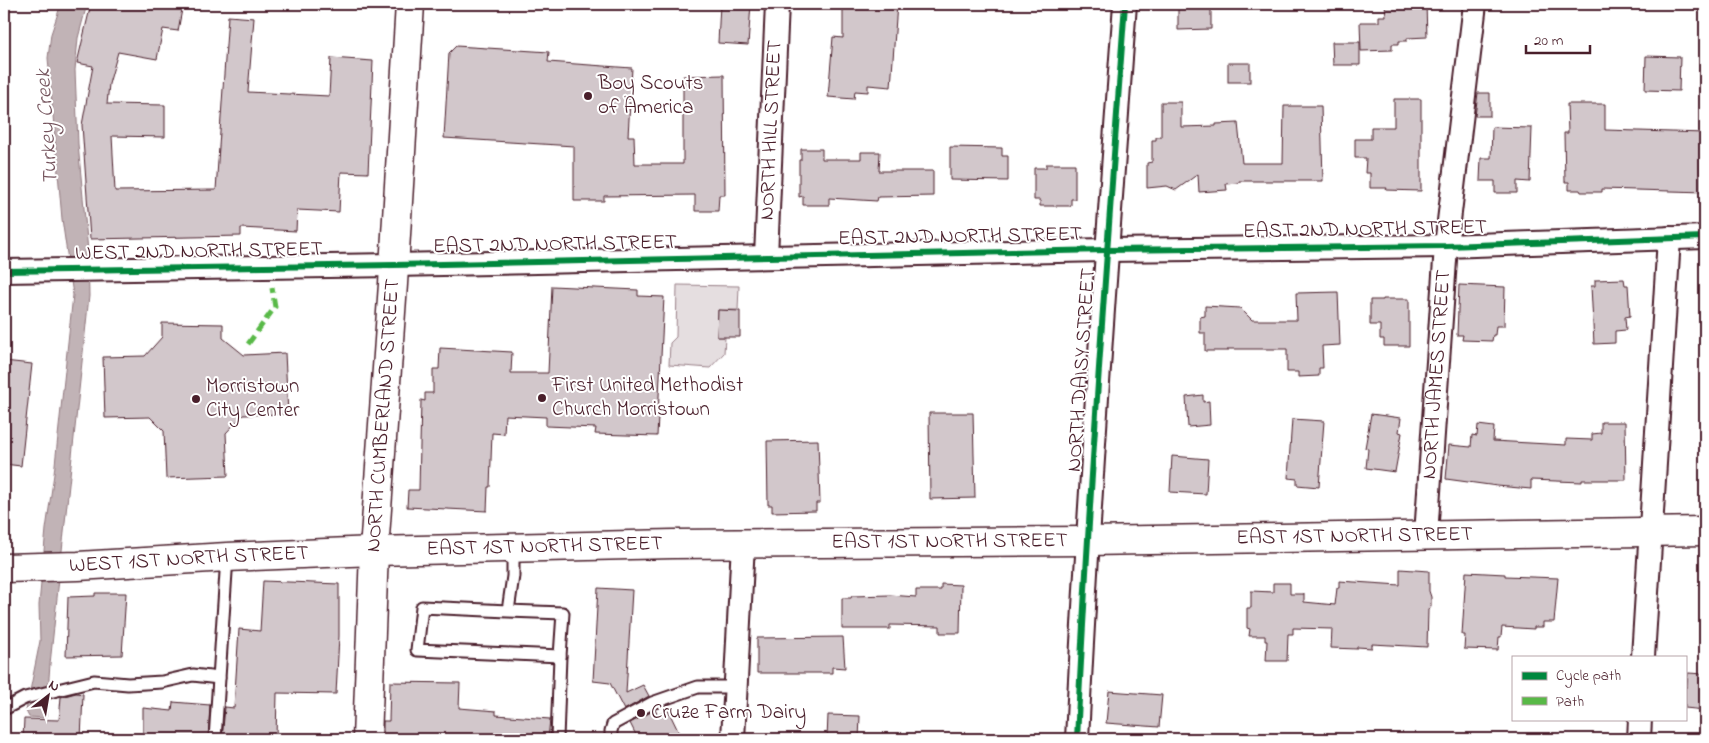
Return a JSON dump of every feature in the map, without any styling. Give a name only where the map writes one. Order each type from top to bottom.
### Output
[{"type":"main road","name":"NORTH CUMBERLAND STREET","points":[[367,739],[374,551],[410,4]]},
{"type":"main road","name":"EAST 1ST NORTH STREET","points":[[374,551],[743,543],[1087,541],[1705,531]]},
{"type":"main road","name":"WEST 1ST NORTH STREET","points":[[12,568],[374,551]]},
{"type":"street","name":"NORTH HILL STREET","points":[[766,256],[777,4]]},
{"type":"street","name":"NORTH DAISY STREET","points":[[1077,739],[1087,541],[1106,250],[1125,4]]},
{"type":"street","name":"NORTH JAMES STREET","points":[[1426,535],[1446,246],[1475,4]]},
{"type":"street","name":"EAST 2ND NORTH STREET","points":[[394,265],[766,256],[1446,246],[1705,237]]},
{"type":"street","points":[[1643,656],[1669,238]]},
{"type":"street","name":"WEST 2ND NORTH STREET","points":[[4,271],[394,265]]},
{"type":"street","points":[[734,739],[743,543]]},
{"type":"street","points":[[1638,739],[1640,720]]},
{"type":"lane","points":[[508,612],[513,576],[514,548]]},
{"type":"lane","points":[[215,739],[227,557]]},
{"type":"lane","points":[[557,739],[563,613],[422,607],[417,650],[560,656]]},
{"type":"lane","points":[[4,709],[25,698],[94,681],[128,684],[193,675],[219,678]]},
{"type":"lane","points":[[611,739],[611,731],[614,724],[652,703],[698,686],[736,687]]},
{"type":"shaded area","name":"Turkey Creek","points":[[61,4],[87,4],[78,38],[75,70],[78,144],[88,251],[89,296],[46,718],[29,717],[26,711],[40,641],[39,605],[46,529],[54,474],[73,295],[62,219],[48,58],[51,34]]},
{"type":"shaded area","points":[[677,285],[739,286],[738,310],[718,310],[717,337],[725,337],[724,353],[710,368],[669,365],[670,343],[676,337]]},
{"type":"building","points":[[91,4],[183,4],[178,31],[163,29],[157,59],[118,52],[109,84],[107,104],[165,105],[165,137],[112,136],[115,191],[216,190],[228,16],[254,18],[248,92],[329,96],[331,58],[373,61],[368,173],[341,172],[339,212],[297,210],[296,231],[241,228],[241,236],[90,239],[82,125],[93,66],[77,63]]},
{"type":"building","points":[[720,4],[751,4],[748,45],[718,43]]},
{"type":"building","points":[[843,4],[897,4],[891,87],[868,85],[868,92],[855,91],[854,99],[828,97],[833,37],[843,38]]},
{"type":"building","points":[[1178,4],[1211,4],[1211,29],[1178,30]]},
{"type":"building","points":[[1385,4],[1426,4],[1427,37],[1407,38],[1407,41],[1399,41],[1399,44],[1392,44],[1392,50],[1361,51],[1360,22],[1379,22],[1379,16],[1386,16]]},
{"type":"building","points":[[1332,42],[1360,42],[1360,65],[1333,65]]},
{"type":"building","points":[[456,46],[549,52],[548,62],[632,68],[628,136],[634,136],[635,164],[683,164],[683,76],[724,75],[725,195],[719,195],[718,211],[695,211],[695,195],[604,196],[604,201],[574,201],[574,146],[444,138],[449,53]]},
{"type":"building","points":[[1646,56],[1680,57],[1679,91],[1645,90]]},
{"type":"building","points":[[1228,63],[1250,63],[1250,82],[1228,82]]},
{"type":"building","points":[[1478,93],[1490,93],[1490,116],[1475,116]]},
{"type":"building","points":[[1394,99],[1421,99],[1421,191],[1370,188],[1370,173],[1365,173],[1366,158],[1355,158],[1355,139],[1371,139],[1371,127],[1394,127]]},
{"type":"building","points":[[1161,102],[1181,102],[1181,127],[1238,123],[1242,163],[1283,163],[1284,106],[1321,106],[1323,181],[1239,181],[1239,183],[1226,184],[1227,190],[1199,192],[1198,174],[1176,190],[1167,186],[1147,188],[1147,163],[1152,162],[1152,140],[1156,140],[1156,137],[1161,137]]},
{"type":"building","points":[[1567,104],[1605,104],[1605,130],[1705,133],[1705,192],[1602,189],[1602,192],[1581,192],[1580,190],[1569,190],[1569,182],[1565,182],[1564,133],[1568,133]]},
{"type":"building","points":[[1492,127],[1532,128],[1530,182],[1517,181],[1517,193],[1495,193],[1495,181],[1480,181],[1481,158],[1491,158]]},
{"type":"building","points":[[950,147],[1002,148],[1002,156],[1008,156],[1008,181],[950,180]]},
{"type":"building","points":[[801,149],[822,149],[822,159],[861,159],[861,152],[880,152],[879,171],[933,171],[933,196],[878,197],[877,201],[829,198],[829,205],[803,205],[803,196],[799,197],[799,160],[801,160]]},
{"type":"building","points":[[1046,164],[1075,164],[1075,199],[1071,199],[1071,206],[1040,206],[1040,200],[1034,200],[1034,168],[1046,168]]},
{"type":"building","points":[[1624,279],[1625,285],[1628,285],[1630,316],[1625,317],[1626,330],[1615,331],[1615,343],[1594,344],[1591,286],[1595,286],[1595,280]]},
{"type":"building","points":[[1459,285],[1505,287],[1504,326],[1496,326],[1492,341],[1462,340],[1463,335],[1457,335]]},
{"type":"building","name":"First United Methodist Church Morristown","points":[[552,286],[638,290],[638,296],[664,297],[657,436],[595,434],[596,428],[546,426],[546,417],[505,415],[504,434],[492,433],[487,511],[407,507],[408,490],[419,490],[421,400],[425,401],[425,393],[433,393],[433,369],[439,369],[440,348],[512,352],[511,373],[548,373]]},
{"type":"building","points":[[1338,292],[1340,345],[1322,346],[1323,368],[1319,368],[1319,376],[1298,377],[1298,372],[1287,372],[1287,349],[1205,351],[1205,333],[1200,333],[1200,317],[1205,316],[1205,306],[1240,308],[1252,320],[1297,320],[1296,293]]},
{"type":"building","points":[[1409,299],[1409,346],[1384,346],[1384,339],[1380,339],[1380,325],[1370,325],[1370,300]]},
{"type":"building","points":[[718,310],[740,311],[740,337],[717,337]]},
{"type":"building","name":"Morristown City Center","points":[[162,323],[223,324],[223,338],[244,355],[285,353],[288,414],[243,415],[226,433],[228,476],[166,478],[164,431],[150,417],[105,418],[103,357],[145,356],[162,337]]},
{"type":"building","points":[[4,361],[32,364],[21,466],[4,464]]},
{"type":"building","points":[[1203,395],[1203,402],[1209,401],[1210,425],[1188,427],[1186,397]]},
{"type":"building","points":[[929,413],[973,413],[975,498],[930,499]]},
{"type":"building","points":[[1371,414],[1401,418],[1399,432],[1402,433],[1395,472],[1366,468],[1368,449],[1365,448]]},
{"type":"building","points":[[1292,419],[1324,421],[1319,487],[1297,485],[1297,479],[1288,478]]},
{"type":"building","points":[[1601,422],[1625,422],[1626,480],[1582,480],[1582,482],[1531,480],[1531,489],[1446,479],[1449,445],[1471,447],[1472,435],[1477,436],[1478,425],[1494,427],[1493,441],[1566,445],[1566,439],[1592,440],[1592,434],[1601,433]]},
{"type":"building","points":[[818,440],[820,503],[816,503],[816,511],[772,512],[772,505],[768,505],[767,441]]},
{"type":"building","points":[[1172,456],[1208,459],[1206,494],[1170,492]]},
{"type":"building","points":[[1400,569],[1429,571],[1431,606],[1428,610],[1427,647],[1372,644],[1372,648],[1331,648],[1332,629],[1293,628],[1293,634],[1288,634],[1287,661],[1266,661],[1267,641],[1265,641],[1265,636],[1249,636],[1247,608],[1251,608],[1251,591],[1273,592],[1273,583],[1290,583],[1290,594],[1304,594],[1304,602],[1335,605],[1339,581],[1400,585]]},
{"type":"building","points":[[1466,572],[1558,578],[1554,622],[1543,622],[1543,627],[1534,627],[1534,629],[1502,627],[1498,650],[1464,649],[1465,635],[1462,635]]},
{"type":"building","points":[[263,581],[339,584],[336,694],[277,693],[276,739],[222,739],[225,707],[234,708],[239,629],[260,631]]},
{"type":"building","points":[[941,584],[961,585],[960,633],[940,633],[940,626],[890,625],[890,629],[842,629],[842,598],[890,595],[916,597],[916,590],[941,590]]},
{"type":"building","points":[[598,588],[632,590],[626,693],[643,685],[649,696],[624,710],[610,683],[593,681]]},
{"type":"building","points":[[95,593],[126,593],[122,655],[66,656],[68,597],[95,596]]},
{"type":"building","points":[[843,637],[845,668],[832,667],[832,673],[757,673],[757,638]]},
{"type":"building","points":[[1688,673],[1705,674],[1705,710],[1686,708]]},
{"type":"building","points":[[390,682],[460,683],[459,708],[496,711],[496,715],[550,719],[548,739],[383,739],[383,721],[389,721]]},
{"type":"building","points":[[1109,691],[1162,695],[1159,727],[1106,723]]},
{"type":"building","points":[[76,693],[83,694],[81,739],[23,739],[24,719],[59,720],[61,697]]},
{"type":"building","points":[[173,702],[210,705],[208,739],[143,739],[143,708],[172,711]]},
{"type":"building","points":[[655,710],[658,715],[668,710],[682,739],[638,739],[630,723]]},
{"type":"building","points":[[828,715],[860,716],[859,739],[827,739]]},
{"type":"marked path","points":[[248,344],[275,307],[272,288]]},
{"type":"cycle path","points":[[1077,739],[1093,463],[1125,4]]},
{"type":"cycle path","points":[[4,271],[1106,250],[1446,246],[1705,237]]},
{"type":"place","name":"Boy Scouts of America","points":[[588,96]]},
{"type":"place","name":"First United Methodist Church Morristown","points":[[542,398]]},
{"type":"place","name":"Morristown City Center","points":[[196,399]]},
{"type":"place","name":"Cruze Farm Dairy","points":[[641,713]]}]
